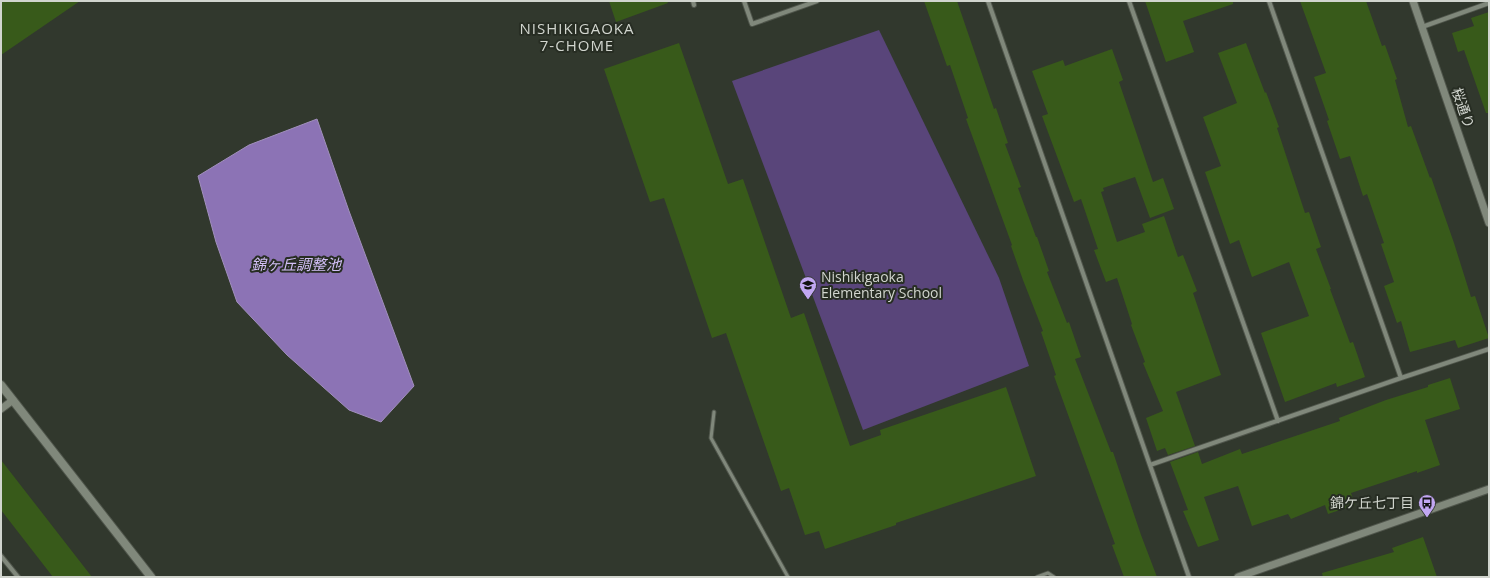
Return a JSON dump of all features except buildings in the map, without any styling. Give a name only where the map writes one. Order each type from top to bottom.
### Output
[{"type":"main road","points":[[1,385],[151,577]]},
{"type":"street","points":[[744,1],[752,24],[817,1]]},
{"type":"street","points":[[988,1],[1189,577]]},
{"type":"street","points":[[1129,1],[1278,421]]},
{"type":"street","points":[[1269,1],[1400,378]]},
{"type":"street","name":"桜通り","points":[[1413,1],[1489,223]]},
{"type":"street","points":[[1422,27],[1489,3]]},
{"type":"street","points":[[1150,465],[1400,378],[1489,349]]},
{"type":"street","points":[[1,409],[13,400]]},
{"type":"street","points":[[1238,577],[1489,489]]},
{"type":"street","points":[[1,556],[18,577]]},
{"type":"street","points":[[1,565],[5,561]]},
{"type":"lane","points":[[714,412],[711,438],[788,577]]},
{"type":"lane","points":[[1037,577],[1048,572],[1054,577]]},
{"type":"shaded area","points":[[879,30],[999,278],[1029,366],[863,430],[732,81]]},
{"type":"water","name":"錦ヶ丘調整池","points":[[317,119],[349,211],[414,386],[381,422],[349,410],[287,355],[237,302],[216,242],[198,176],[249,145]]},
{"type":"place","name":"Nishikigaoka Elementary School","points":[[808,300]]},
{"type":"place","name":"錦ケ丘七丁目","points":[[1427,518]]},
{"type":"district","name":"NISHIKIGAOKA 7-CHOME","points":[[577,38]]}]
